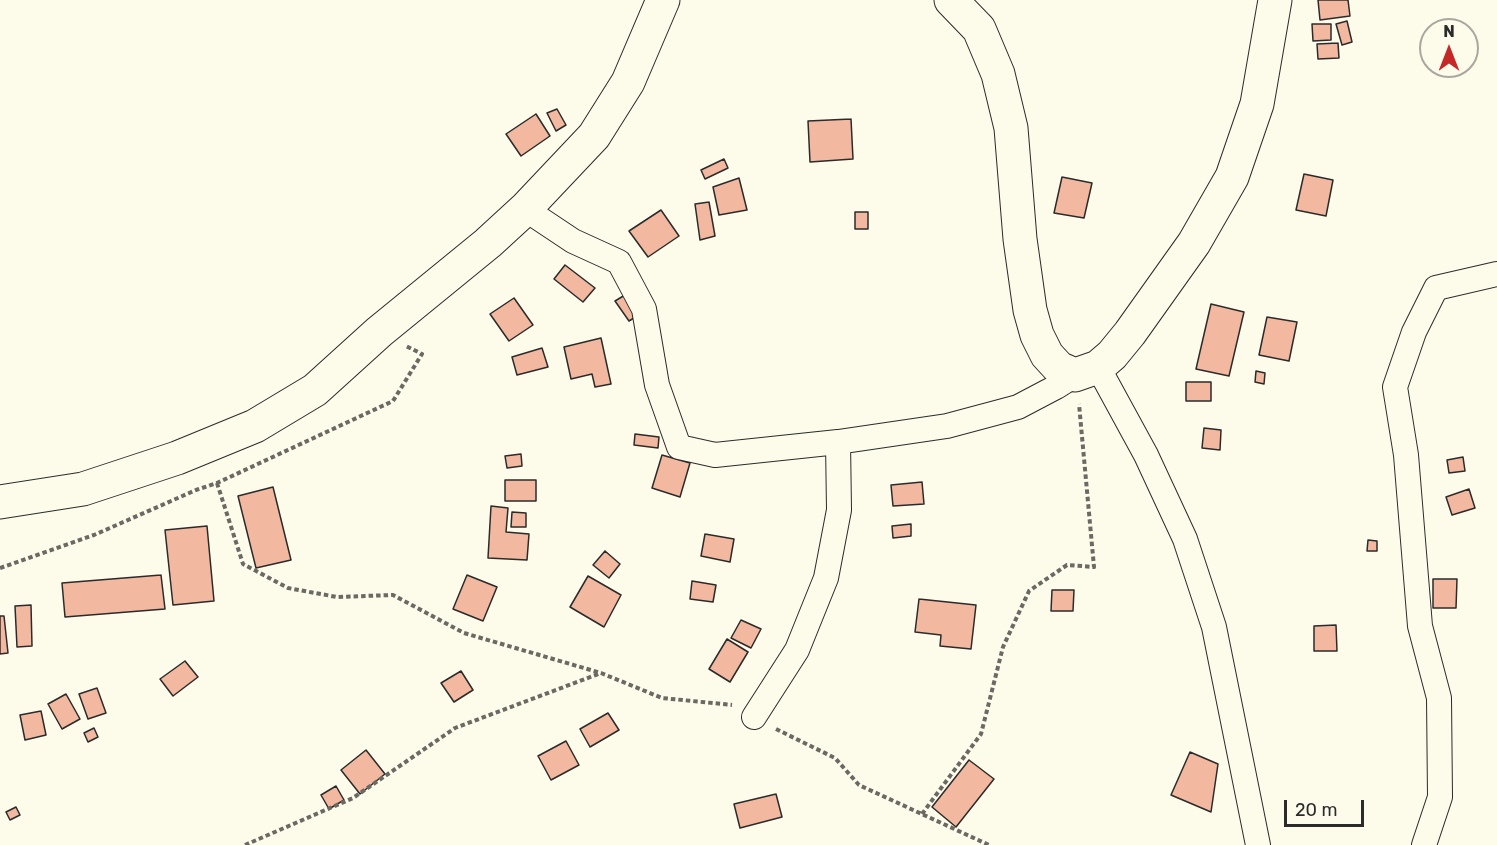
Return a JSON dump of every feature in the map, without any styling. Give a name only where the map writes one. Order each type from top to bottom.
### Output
[{"type":"main road","points":[[0,502],[83,489],[177,458],[255,426],[315,390],[379,332],[488,243],[525,209],[594,136],[628,82],[663,0]]},
{"type":"main road","points":[[951,0],[979,29],[998,74],[1011,129],[1020,239],[1030,310],[1036,335],[1047,355],[1059,368],[1086,371],[1112,355],[1130,333],[1194,243],[1232,177],[1257,104],[1275,0]]},
{"type":"street","points":[[525,209],[573,241],[619,262],[644,309],[657,385],[679,447],[714,455],[838,442],[947,426],[1018,407],[1086,371],[1146,455],[1185,539],[1214,627],[1258,845]]},
{"type":"street","points":[[1424,845],[1440,797],[1439,698],[1420,626],[1406,455],[1395,387],[1414,332],[1436,288],[1497,274]]},
{"type":"street","points":[[754,717],[797,650],[826,578],[839,510],[838,442]]},
{"type":"path","points":[[922,814],[981,734],[1003,647],[1029,591],[1067,565],[1094,567],[1083,430],[1086,371]]},
{"type":"path","points":[[217,483],[243,564],[288,588],[337,597],[393,595],[464,633],[601,673],[662,698],[730,704],[835,758],[859,785],[989,845]]},
{"type":"path","points":[[245,845],[353,798],[456,728],[601,673]]},
{"type":"building","points":[[1318,0],[1348,0],[1350,16],[1320,20]]},
{"type":"building","points":[[1347,21],[1352,42],[1342,45],[1336,24]]},
{"type":"building","points":[[1312,24],[1331,24],[1331,40],[1313,41]]},
{"type":"building","points":[[1338,43],[1339,58],[1318,59],[1317,44]]},
{"type":"building","points":[[557,109],[566,125],[556,131],[547,113]]},
{"type":"building","points":[[536,114],[550,136],[521,156],[506,134]]},
{"type":"building","points":[[851,119],[853,159],[810,162],[808,121]]},
{"type":"building","points":[[724,159],[728,168],[705,179],[701,170]]},
{"type":"building","points":[[1304,174],[1333,180],[1326,216],[1296,210]]},
{"type":"building","points":[[1062,177],[1092,183],[1084,218],[1054,213]]},
{"type":"building","points":[[739,178],[747,210],[719,215],[713,187]]},
{"type":"building","points":[[709,202],[715,236],[700,240],[695,204]]},
{"type":"building","points":[[661,210],[679,236],[648,257],[629,231]]},
{"type":"building","points":[[855,212],[868,212],[868,229],[855,229]]},
{"type":"building","points":[[565,265],[595,288],[583,302],[554,279]]},
{"type":"building","points":[[625,295],[639,315],[629,321],[615,301]]},
{"type":"building","points":[[514,298],[533,325],[509,341],[490,314]]},
{"type":"building","points":[[1211,304],[1244,312],[1229,376],[1196,369]]},
{"type":"building","points":[[1267,317],[1297,322],[1289,361],[1259,355]]},
{"type":"building","points":[[601,338],[611,384],[595,387],[592,374],[571,379],[564,347]]},
{"type":"building","points":[[542,348],[548,367],[517,375],[512,357]]},
{"type":"building","points":[[1256,371],[1265,373],[1264,384],[1255,382]]},
{"type":"building","points":[[1186,382],[1211,382],[1211,401],[1186,401]]},
{"type":"building","points":[[1204,428],[1221,430],[1220,450],[1202,448]]},
{"type":"building","points":[[635,434],[659,437],[658,448],[634,445]]},
{"type":"building","points":[[521,454],[522,466],[507,468],[505,456]]},
{"type":"building","points":[[662,455],[690,463],[680,497],[652,488]]},
{"type":"building","points":[[1463,457],[1465,471],[1449,473],[1447,460]]},
{"type":"building","points":[[505,480],[536,480],[536,501],[505,501]]},
{"type":"building","points":[[922,482],[924,504],[893,506],[891,485]]},
{"type":"building","points":[[273,487],[291,560],[256,568],[238,496]]},
{"type":"building","points":[[1469,489],[1475,508],[1452,515],[1446,497]]},
{"type":"building","points":[[491,506],[508,508],[506,532],[529,534],[527,560],[488,558]]},
{"type":"building","points":[[512,512],[526,513],[526,527],[511,527]]},
{"type":"building","points":[[911,524],[911,536],[893,538],[892,526]]},
{"type":"building","points":[[207,526],[214,601],[173,605],[165,530]]},
{"type":"building","points":[[705,534],[734,539],[730,562],[701,556]]},
{"type":"building","points":[[1368,540],[1377,541],[1377,551],[1367,551]]},
{"type":"building","points":[[605,551],[620,564],[609,578],[593,565]]},
{"type":"building","points":[[161,575],[165,609],[65,617],[62,583]]},
{"type":"building","points":[[467,575],[497,587],[483,621],[453,609]]},
{"type":"building","points":[[588,576],[621,595],[604,627],[570,607]]},
{"type":"building","points":[[1433,579],[1457,579],[1456,608],[1433,608]]},
{"type":"building","points":[[692,581],[716,585],[713,602],[690,599]]},
{"type":"building","points":[[1052,590],[1074,590],[1073,611],[1051,611]]},
{"type":"building","points":[[919,599],[976,605],[971,649],[940,646],[941,635],[915,632]]},
{"type":"building","points":[[31,605],[32,646],[17,647],[15,606]]},
{"type":"building","points":[[0,616],[4,616],[8,653],[0,654]]},
{"type":"building","points":[[741,620],[761,629],[751,648],[731,638]]},
{"type":"building","points":[[1336,625],[1337,651],[1314,651],[1314,626]]},
{"type":"building","points":[[727,639],[748,652],[730,682],[709,669]]},
{"type":"building","points":[[185,661],[198,677],[173,696],[160,679]]},
{"type":"building","points":[[461,671],[473,690],[454,702],[441,683]]},
{"type":"building","points":[[97,688],[106,713],[88,719],[79,694]]},
{"type":"building","points":[[66,694],[80,719],[62,729],[48,704]]},
{"type":"building","points":[[41,711],[46,735],[25,740],[20,715]]},
{"type":"building","points":[[608,713],[619,730],[590,747],[580,729]]},
{"type":"building","points":[[94,728],[98,737],[88,742],[84,733]]},
{"type":"building","points":[[566,741],[579,765],[551,780],[538,756]]},
{"type":"building","points":[[366,750],[385,774],[360,794],[341,770]]},
{"type":"building","points":[[1190,752],[1218,764],[1211,812],[1171,795]]},
{"type":"building","points":[[969,760],[994,779],[956,827],[932,807]]},
{"type":"building","points":[[336,786],[344,800],[329,809],[321,795]]},
{"type":"building","points":[[776,794],[782,817],[740,828],[734,804]]},
{"type":"building","points":[[16,807],[20,815],[10,820],[6,812]]}]
